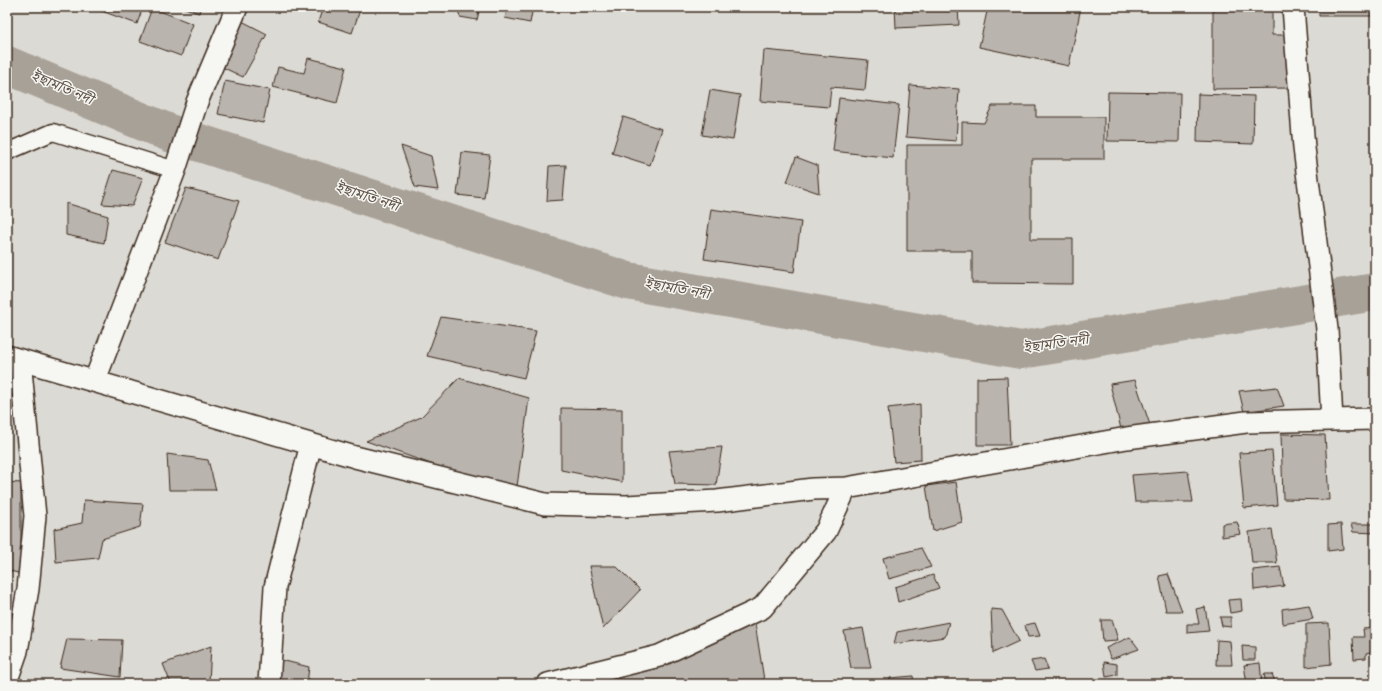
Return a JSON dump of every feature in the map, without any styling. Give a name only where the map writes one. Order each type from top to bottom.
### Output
[{"type":"street","points":[[95,380],[175,169],[197,102],[237,7]]},
{"type":"street","points":[[1293,7],[1304,148],[1327,329],[1332,420]]},
{"type":"street","points":[[7,152],[53,132],[175,169]]},
{"type":"street","points":[[7,680],[17,651],[28,589],[35,516],[13,358],[95,380],[355,457],[545,504],[626,506],[717,502],[813,489],[846,488],[1128,438],[1246,422],[1375,419]]},
{"type":"street","points":[[269,684],[276,587],[312,444]]},
{"type":"street","points":[[548,684],[659,656],[762,608],[826,532],[846,488]]},
{"type":"shaded area","points":[[7,7],[1375,7],[1375,684],[7,684]]},
{"type":"building","points":[[100,7],[143,7],[137,24],[99,10]]},
{"type":"building","points":[[182,7],[201,7],[199,13]]},
{"type":"building","points":[[323,7],[361,7],[352,33],[318,22]]},
{"type":"building","points":[[457,7],[480,7],[477,20],[460,17]]},
{"type":"building","points":[[508,7],[533,7],[530,23],[505,18]]},
{"type":"building","points":[[895,7],[958,7],[959,25],[896,28]]},
{"type":"building","points":[[988,7],[1081,7],[1069,66],[979,47]]},
{"type":"building","points":[[1217,7],[1272,7],[1272,35],[1291,35],[1291,88],[1213,89],[1213,11]]},
{"type":"building","points":[[1319,7],[1375,7],[1375,16],[1319,16]]},
{"type":"building","points":[[152,8],[193,24],[181,56],[140,41]]},
{"type":"building","points":[[240,20],[267,34],[243,77],[220,66]]},
{"type":"building","points":[[764,50],[868,60],[865,90],[831,87],[829,107],[760,101]]},
{"type":"building","points":[[308,58],[346,67],[337,103],[273,87],[278,67],[304,73]]},
{"type":"building","points":[[225,81],[270,90],[263,123],[218,114]]},
{"type":"building","points":[[910,85],[959,89],[956,141],[906,137]]},
{"type":"building","points":[[710,90],[740,95],[733,140],[702,135]]},
{"type":"building","points":[[1108,92],[1180,93],[1179,142],[1107,141]]},
{"type":"building","points":[[1198,94],[1254,96],[1253,144],[1197,142]]},
{"type":"building","points":[[839,98],[899,105],[893,158],[833,151]]},
{"type":"building","points":[[992,106],[1036,106],[1036,117],[1104,117],[1104,159],[1031,159],[1031,239],[1073,239],[1073,284],[972,283],[972,251],[907,251],[907,145],[962,145],[962,122],[984,123]]},
{"type":"building","points":[[623,117],[662,129],[650,165],[612,153]]},
{"type":"building","points":[[401,146],[431,156],[438,190],[415,187]]},
{"type":"building","points":[[462,152],[490,155],[484,198],[457,195]]},
{"type":"building","points":[[796,157],[817,165],[819,193],[787,182]]},
{"type":"building","points":[[566,165],[563,200],[547,201],[549,166]]},
{"type":"building","points":[[113,170],[143,178],[132,206],[102,204]]},
{"type":"building","points":[[186,188],[239,201],[218,260],[165,242]]},
{"type":"building","points":[[66,203],[108,216],[104,243],[66,235]]},
{"type":"building","points":[[711,209],[801,222],[794,272],[704,259]]},
{"type":"building","points":[[441,317],[536,331],[524,378],[427,356]]},
{"type":"building","points":[[1007,377],[1010,445],[977,445],[977,378]]},
{"type":"building","points":[[459,378],[529,398],[516,494],[366,441],[421,417]]},
{"type":"building","points":[[1135,380],[1151,428],[1121,429],[1110,384]]},
{"type":"building","points":[[1277,387],[1284,406],[1244,412],[1239,391]]},
{"type":"building","points":[[920,404],[921,460],[894,462],[888,408]]},
{"type":"building","points":[[561,408],[622,409],[622,482],[561,470]]},
{"type":"building","points":[[1281,434],[1325,435],[1329,500],[1283,499]]},
{"type":"building","points":[[722,447],[716,485],[675,484],[669,451]]},
{"type":"building","points":[[1272,451],[1277,505],[1244,508],[1239,453]]},
{"type":"building","points":[[167,454],[208,460],[216,490],[169,490]]},
{"type":"building","points":[[1188,471],[1193,502],[1135,502],[1132,475]]},
{"type":"building","points":[[7,482],[21,483],[21,574],[7,570]]},
{"type":"building","points":[[956,482],[962,522],[933,531],[926,486]]},
{"type":"building","points":[[84,500],[143,504],[140,527],[102,539],[98,558],[56,562],[54,529],[82,523]]},
{"type":"building","points":[[1237,522],[1241,534],[1222,537],[1222,524]]},
{"type":"building","points":[[1341,524],[1343,549],[1328,551],[1328,525]]},
{"type":"building","points":[[1351,524],[1375,524],[1375,533],[1353,532]]},
{"type":"building","points":[[1272,529],[1277,563],[1252,563],[1249,532]]},
{"type":"building","points":[[921,548],[931,567],[889,579],[883,558]]},
{"type":"building","points":[[589,566],[616,566],[640,590],[603,629]]},
{"type":"building","points":[[1280,567],[1284,586],[1254,590],[1253,570]]},
{"type":"building","points":[[1168,574],[1182,611],[1166,611],[1159,576]]},
{"type":"building","points":[[933,575],[939,588],[898,602],[895,587]]},
{"type":"building","points":[[1241,599],[1242,611],[1230,613],[1228,600]]},
{"type":"building","points":[[1309,605],[1313,619],[1283,624],[1282,609]]},
{"type":"building","points":[[1205,607],[1209,631],[1187,633],[1187,624],[1199,624],[1196,609]]},
{"type":"building","points":[[991,609],[1002,610],[1019,641],[993,653]]},
{"type":"building","points":[[754,617],[764,680],[761,684],[611,684],[610,680],[677,658]]},
{"type":"building","points":[[1220,617],[1231,617],[1231,627],[1222,626]]},
{"type":"building","points":[[1101,620],[1112,620],[1118,640],[1103,641]]},
{"type":"building","points":[[949,622],[945,637],[894,644],[897,632]]},
{"type":"building","points":[[1035,623],[1040,636],[1028,637],[1025,625]]},
{"type":"building","points":[[1329,623],[1331,664],[1306,667],[1306,624]]},
{"type":"building","points":[[863,628],[871,668],[851,668],[844,631]]},
{"type":"building","points":[[1375,628],[1375,651],[1366,653],[1366,658],[1354,659],[1353,637],[1364,637],[1363,629]]},
{"type":"building","points":[[1130,637],[1139,649],[1111,659],[1106,648]]},
{"type":"building","points":[[67,639],[122,640],[120,677],[60,668]]},
{"type":"building","points":[[1217,640],[1230,641],[1232,665],[1216,665]]},
{"type":"building","points":[[211,646],[209,683],[171,684],[163,664]]},
{"type":"building","points":[[1242,646],[1255,647],[1255,660],[1243,660]]},
{"type":"building","points":[[1044,659],[1048,669],[1035,671],[1031,661]]},
{"type":"building","points":[[281,660],[309,667],[307,684],[277,684]]},
{"type":"building","points":[[1104,662],[1117,664],[1117,675],[1106,677]]},
{"type":"building","points":[[1260,663],[1262,684],[1247,684],[1244,665]]},
{"type":"building","points":[[1264,674],[1272,674],[1276,684],[1266,684]]},
{"type":"building","points":[[913,676],[914,684],[890,684],[890,678]]},
{"type":"waterway","name":"ইছামতি নদী","points":[[7,65],[172,134],[628,281],[1021,350],[1375,292]]}]
